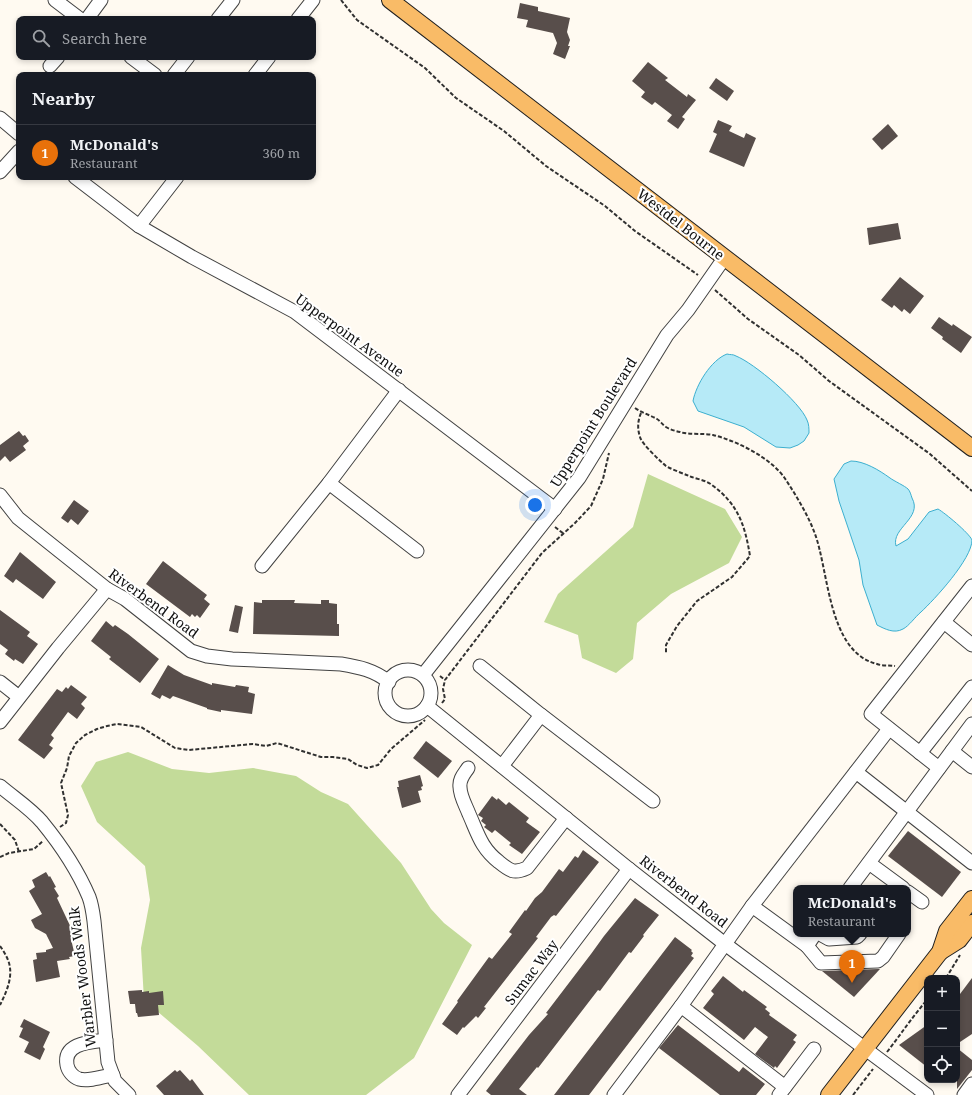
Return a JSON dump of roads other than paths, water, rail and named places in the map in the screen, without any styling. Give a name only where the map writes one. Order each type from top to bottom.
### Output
[{"type":"main road","name":"Westdel Bourne","points":[[390,0],[972,448]]},
{"type":"main road","points":[[829,1095],[940,952],[948,931],[972,899]]},
{"type":"main road","points":[[940,952],[959,940],[972,923]]},
{"type":"street","points":[[55,0],[76,16]]},
{"type":"street","points":[[89,16],[101,0]]},
{"type":"street","points":[[220,16],[233,0]]},
{"type":"street","points":[[300,16],[313,0]]},
{"type":"street","points":[[135,60],[151,72]]},
{"type":"street","points":[[176,72],[186,60]]},
{"type":"street","points":[[257,72],[267,60]]},
{"type":"street","points":[[0,118],[16,131]]},
{"type":"street","points":[[0,172],[16,154]]},
{"type":"street","name":"Upperpoint Avenue","points":[[79,180],[139,226],[192,257],[295,312],[555,509]]},
{"type":"street","points":[[139,226],[175,180]]},
{"type":"street","name":"Upperpoint Boulevard","points":[[423,675],[579,478],[668,335],[688,310],[725,258]]},
{"type":"street","points":[[262,566],[329,483],[399,390]]},
{"type":"street","points":[[329,483],[417,551]]},
{"type":"street","name":"Riverbend Road","points":[[0,495],[18,518],[107,589],[125,599],[191,651],[207,656],[232,659],[354,666],[365,668],[376,673],[389,682]]},
{"type":"street","points":[[939,768],[871,714],[972,586]]},
{"type":"street","points":[[0,722],[19,696],[107,589]]},
{"type":"street","points":[[944,622],[972,645]]},
{"type":"street","points":[[480,666],[653,801]]},
{"type":"street","points":[[405,670],[411,670],[423,675],[427,680],[431,691],[430,709],[408,716],[398,713],[390,707],[386,697],[386,691],[389,682],[394,675],[405,670]]},
{"type":"street","points":[[0,682],[19,696]]},
{"type":"street","points":[[920,753],[972,687]]},
{"type":"street","name":"Riverbend Road","points":[[430,709],[725,944],[833,1023],[864,1049],[927,1095]]},
{"type":"street","points":[[502,766],[541,715]]},
{"type":"street","points":[[856,885],[869,863],[972,724]]},
{"type":"street","points":[[614,1095],[681,1006],[752,906],[889,729]]},
{"type":"street","points":[[952,751],[972,767]]},
{"type":"street","points":[[468,768],[461,778],[459,788],[464,801],[482,845],[489,854],[509,870],[519,872],[527,868],[566,818]]},
{"type":"street","points":[[856,772],[972,863]]},
{"type":"street","name":"Warbler Woods Walk","points":[[0,786],[42,822],[80,880],[89,899],[94,921],[108,1062],[115,1081],[129,1095]]},
{"type":"street","points":[[869,863],[899,885]]},
{"type":"street","name":"Sumac Way","points":[[458,1095],[629,869]]},
{"type":"street","points":[[911,894],[922,902]]},
{"type":"street","points":[[752,906],[793,936]]},
{"type":"street","points":[[795,937],[807,946],[821,962],[878,961],[884,957],[897,937]]},
{"type":"street","points":[[807,946],[813,937]]},
{"type":"street","points":[[825,937],[829,939],[857,937]]},
{"type":"street","points":[[681,1006],[782,1091],[814,1049]]},
{"type":"street","points":[[106,1040],[81,1044],[74,1047],[68,1053],[66,1060],[67,1068],[71,1074],[78,1078],[85,1079],[113,1075]]},
{"type":"street","points":[[964,1095],[972,1084]]},
{"type":"water","points":[[727,354],[735,355],[754,366],[776,384],[803,412],[809,428],[809,433],[804,441],[790,448],[776,447],[744,427],[698,411],[693,401],[697,388],[710,367],[721,357]]},
{"type":"water","points":[[851,461],[856,461],[871,466],[908,489],[914,505],[913,511],[898,534],[896,546],[908,539],[929,512],[938,509],[962,528],[972,540],[966,558],[951,579],[910,624],[900,630],[890,630],[877,625],[863,585],[859,560],[839,501],[834,479],[844,464]]},
{"type":"place","name":"McDonald's","points":[[852,983]]}]
